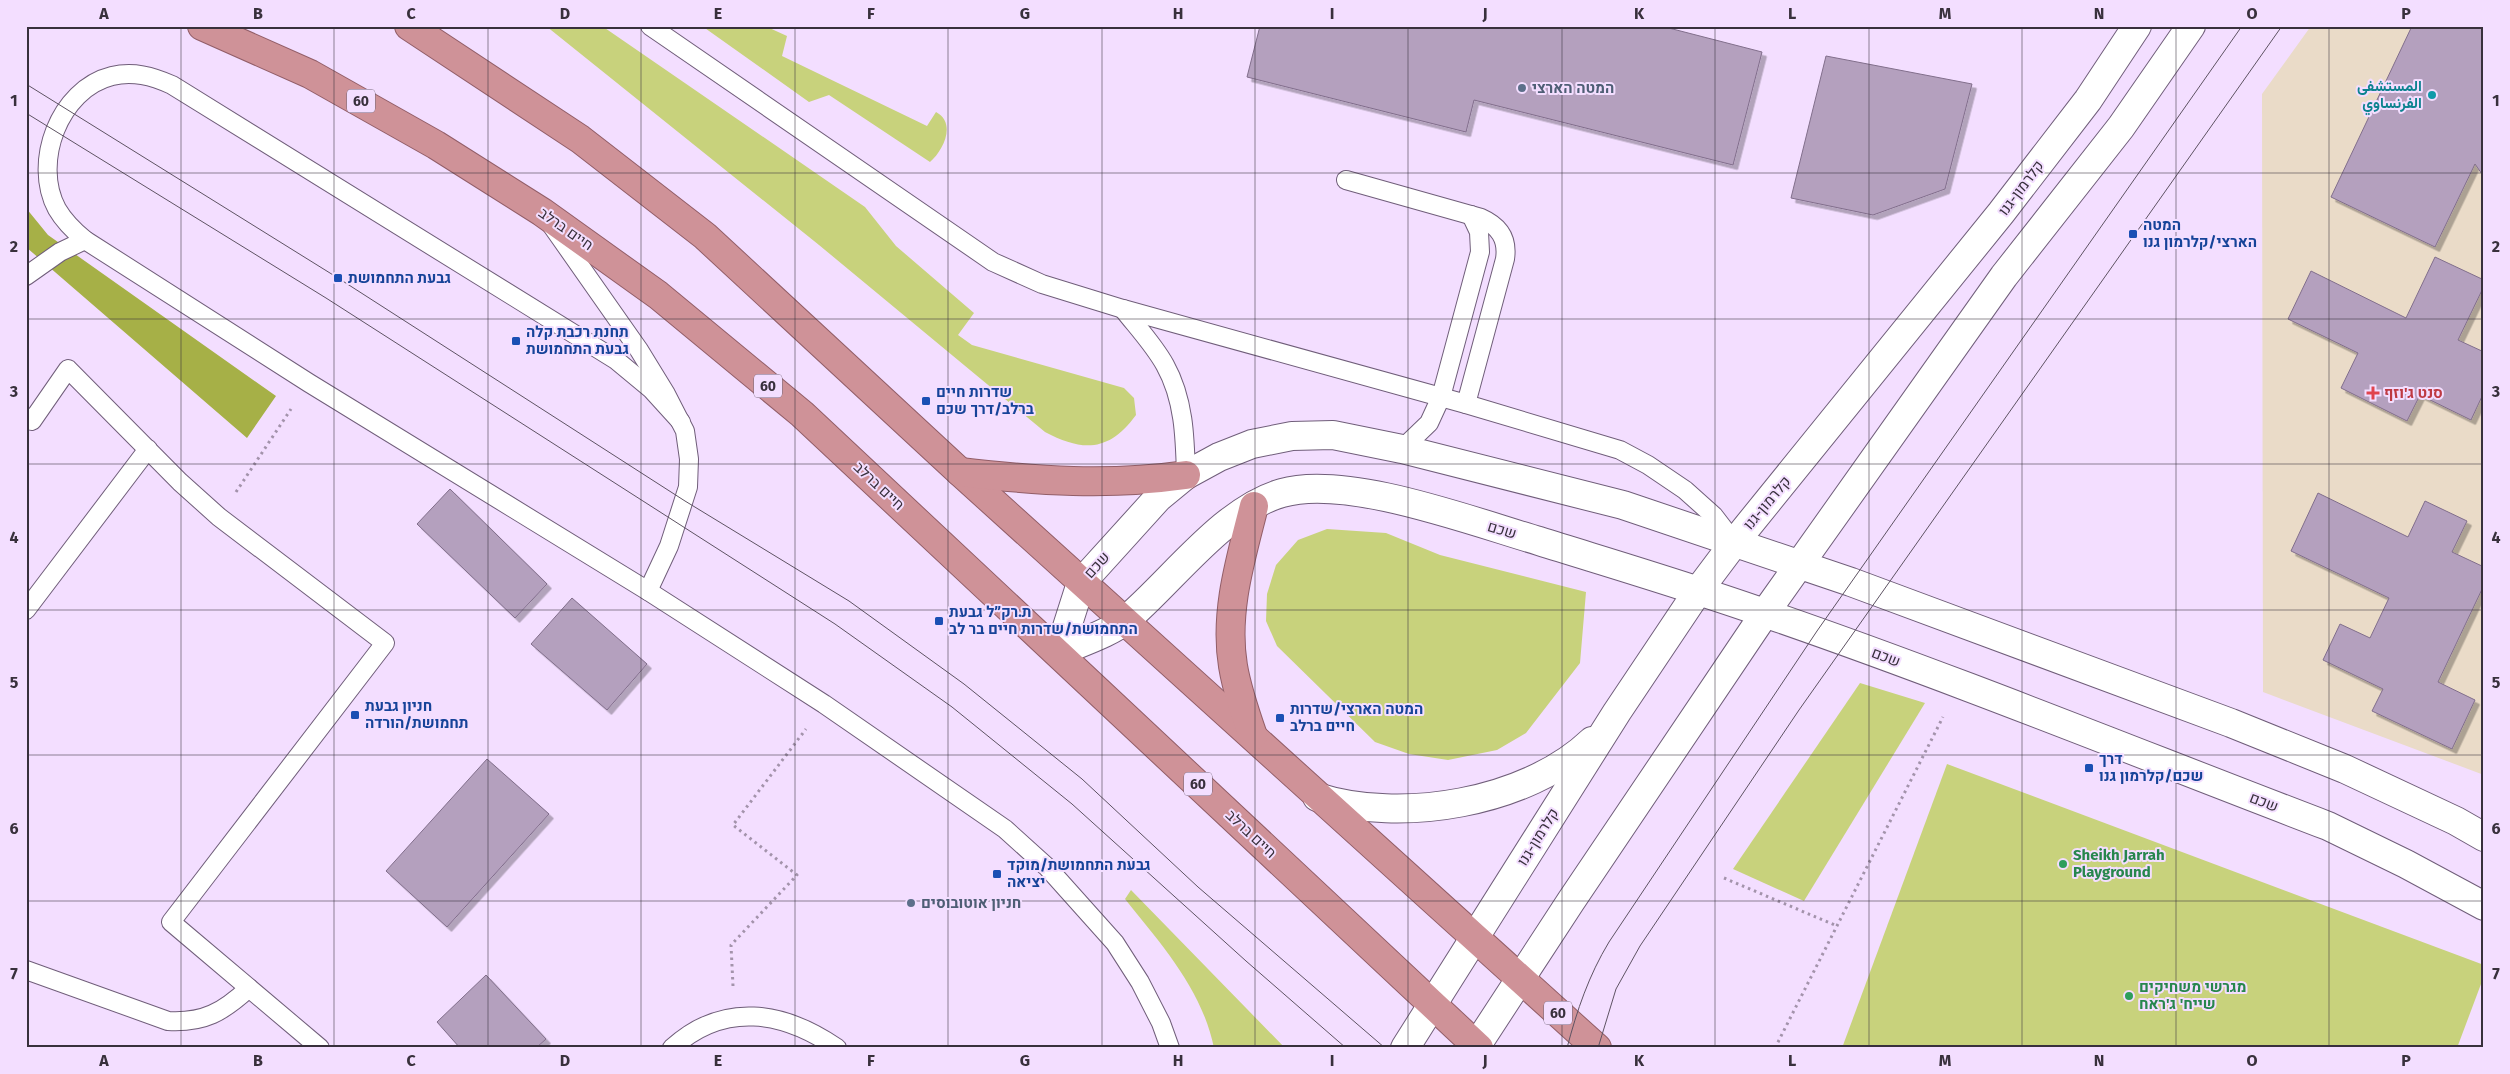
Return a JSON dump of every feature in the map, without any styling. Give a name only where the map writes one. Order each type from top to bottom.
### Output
[{"type":"highway","name":"חיים ברלב","points":[[202,26],[284,62],[364,103],[542,212],[658,295],[802,414],[1059,652],[1477,1047]]},
{"type":"highway","name":"60","points":[[409,26],[580,139],[705,236],[1081,583],[1597,1048]]},
{"type":"highway","points":[[960,472],[1036,480],[1101,483],[1186,475]]},
{"type":"highway","points":[[1253,738],[1233,664],[1231,634],[1233,603],[1254,506]]},
{"type":"street","name":"קלרמון-גנו","points":[[1406,1048],[1617,712],[1698,591],[1734,543],[2001,214],[2088,100],[2137,26]]},
{"type":"street","points":[[1477,1047],[1520,979],[1765,613],[2004,276],[2121,127],[2191,26]]},
{"type":"street","name":"שכם","points":[[1059,652],[1081,583],[1158,498],[1186,475],[1219,457],[1252,444],[1292,436],[1332,435],[1402,449],[1623,504],[1882,593],[2319,758],[2456,821],[2484,837]]},
{"type":"street","name":"שכם","points":[[1059,652],[1125,622],[1197,550],[1254,506],[1284,492],[1320,488],[1388,499],[1434,510],[1698,591],[1765,613],[1959,685],[2328,826],[2406,864],[2484,906]]},
{"type":"street","points":[[1317,797],[1346,805],[1390,808],[1444,804],[1497,793],[1535,779],[1563,763],[1588,745],[1617,712]]},
{"type":"lane","points":[[650,26],[993,262],[1042,284],[1123,309],[1575,435],[1627,454],[1685,490],[1714,516],[1734,543]]},
{"type":"lane","points":[[681,422],[651,388],[616,360],[172,85],[152,76],[127,74],[99,81],[72,102],[56,130],[48,159],[49,189],[57,208],[70,227],[84,240],[309,383],[648,590],[824,704],[1005,829],[1047,867],[1115,943],[1140,982],[1170,1048]]},
{"type":"lane","points":[[1346,180],[1487,220],[1498,228],[1504,240],[1506,253],[1466,404]]},
{"type":"lane","points":[[542,212],[639,350],[681,422],[688,444],[688,487],[669,546],[648,590]]},
{"type":"lane","points":[[1402,449],[1428,423],[1441,397],[1480,252],[1479,232],[1471,215]]},
{"type":"lane","points":[[26,276],[60,252],[84,240]]},
{"type":"lane","points":[[1123,309],[1157,353],[1171,378],[1182,416],[1186,475]]},
{"type":"lane","points":[[29,419],[68,369],[219,517],[385,643],[171,922],[320,1048]]},
{"type":"lane","points":[[26,610],[148,449]]},
{"type":"lane","points":[[26,970],[168,1021],[186,1022],[222,1011],[249,988]]},
{"type":"lane","points":[[672,1048],[684,1037],[705,1024],[735,1016],[750,1016],[787,1022],[815,1033],[838,1048]]},
{"type":"path","points":[[219,517],[294,404]]},
{"type":"path","points":[[1775,1048],[1959,685]]},
{"type":"path","points":[[735,1016],[731,945],[797,875],[733,825],[810,724]]},
{"type":"path","points":[[1724,878],[1837,926]]},
{"type":"shaded area","name":"סנט ג'וזף","points":[[2311,26],[2484,26],[2484,775],[2263,692],[2262,94]]},
{"type":"green space","points":[[546,26],[602,26],[865,207],[896,246],[974,313],[958,335],[972,345],[1124,388],[1134,398],[1136,415],[1116,436],[1095,445],[1071,443],[1045,432],[819,245]]},
{"type":"green space","points":[[702,26],[765,26],[787,36],[782,56],[927,126],[936,112],[946,123],[946,137],[943,144],[930,162],[829,95],[809,102]]},
{"type":"green space","points":[[26,208],[48,235],[276,396],[247,438],[26,247]]},
{"type":"green space","points":[[1327,529],[1386,533],[1440,555],[1586,592],[1580,663],[1526,733],[1497,750],[1448,760],[1409,754],[1375,742],[1277,646],[1266,621],[1267,594],[1276,565],[1298,540]]},
{"type":"green space","points":[[1860,683],[1925,703],[1804,901],[1733,869]]},
{"type":"green space","name":"Sheikh Jarrah Playground","points":[[1947,764],[2484,965],[2484,976],[2457,1048],[1842,1048]]},
{"type":"green space","points":[[1131,890],[1285,1048],[1214,1048],[1200,1006],[1190,987],[1166,950],[1125,899]]},
{"type":"building","name":"המטה הארצי","points":[[1260,26],[1661,26],[1762,52],[1733,165],[1474,100],[1466,132],[1247,77]]},
{"type":"building","name":"المستشفى الفرنساوي","points":[[2412,26],[2484,26],[2484,177],[2475,164],[2435,247],[2331,197]]},
{"type":"building","points":[[1826,56],[1972,84],[1945,189],[1873,215],[1791,198]]},
{"type":"building","points":[[2435,257],[2484,280],[2484,286],[2458,340],[2484,352],[2484,392],[2471,420],[2420,395],[2407,421],[2341,388],[2358,353],[2288,319],[2311,271],[2406,318]]},
{"type":"building","points":[[450,489],[547,584],[515,618],[417,524]]},
{"type":"building","points":[[2318,493],[2408,537],[2425,501],[2467,521],[2452,552],[2484,567],[2484,585],[2438,682],[2475,700],[2452,749],[2372,711],[2383,689],[2323,660],[2340,624],[2370,638],[2389,598],[2291,551]]},
{"type":"building","points":[[572,598],[647,664],[607,710],[531,644]]},
{"type":"building","points":[[487,759],[549,814],[447,927],[386,871]]},
{"type":"building","points":[[486,975],[546,1039],[536,1048],[460,1048],[437,1022]]},
{"type":"tram line","points":[[1567,1048],[1584,993],[1595,967],[1609,942],[1817,631],[2242,26]]},
{"type":"tram line","points":[[1598,1048],[1616,989],[1640,946],[1799,710],[2282,26]]},
{"type":"tram line","points":[[26,84],[338,278],[685,501],[849,601],[964,684],[1082,779],[1198,887],[1385,1048]]},
{"type":"tram line","points":[[26,113],[326,298],[835,624],[952,707],[1072,804],[1246,961],[1346,1048]]},
{"type":"place","name":"המטה הארצי","points":[[1522,88]]},
{"type":"place","name":"المستشفى الفرنساوي","points":[[2432,95]]},
{"type":"place","name":"המטה הארצי/קלרמון גנו","points":[[2133,234]]},
{"type":"place","name":"גבעת התחמושת","points":[[338,278]]},
{"type":"place","name":"תחנת רכבת קלה גבעת התחמושת","points":[[516,341]]},
{"type":"place","name":"סנט ג'וזף","points":[[2373,393]]},
{"type":"place","name":"שדרות חיים ברלב/דרך שכם","points":[[926,401]]},
{"type":"place","name":"ת.רק״ל גבעת התחמושת/שדרות חיים בר לב","points":[[939,621]]},
{"type":"place","name":"חניון גבעת תחמושת/הורדה","points":[[355,715]]},
{"type":"place","name":"המטה הארצי/שדרות חיים ברלב","points":[[1280,718]]},
{"type":"place","name":"דרך שכם/קלרמון גנו","points":[[2089,768]]},
{"type":"place","name":"Sheikh Jarrah Playground","points":[[2063,864]]},
{"type":"place","name":"גבעת התחמושת/מוקד יציאה","points":[[997,874]]},
{"type":"place","name":"חניון אוטובוסים","points":[[911,903]]},
{"type":"place","name":"מגרשי משחיקים שייח' ג'ראח","points":[[2129,996]]}]
